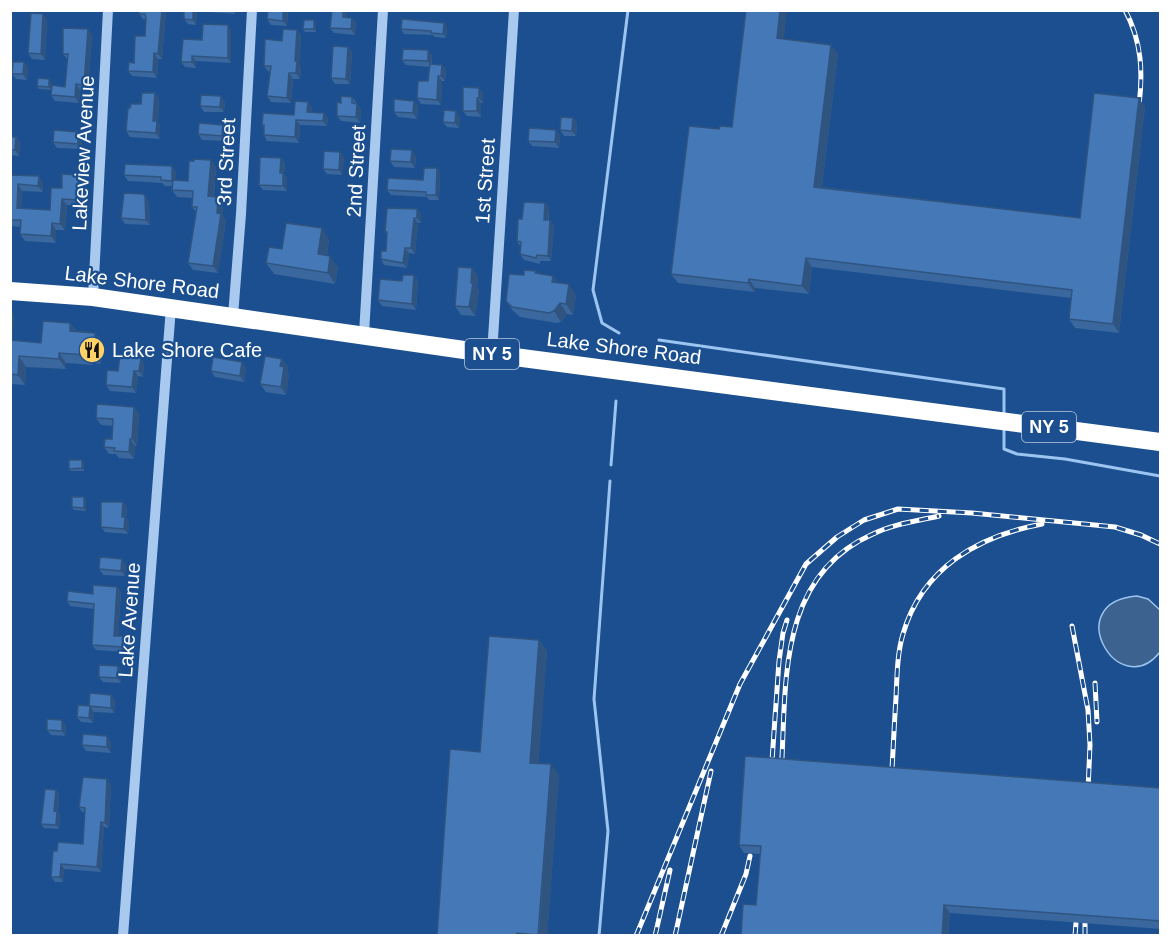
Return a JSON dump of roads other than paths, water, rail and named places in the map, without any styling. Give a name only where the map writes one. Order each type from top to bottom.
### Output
[{"type":"highway","name":"Lake Shore Road","points":[[10,291],[93,297],[171,307],[492,354],[1161,442]]},
{"type":"street","name":"Lakeview Avenue","points":[[93,297],[108,10]]},
{"type":"street","name":"3rd Street","points":[[232,316],[241,214],[252,10]]},
{"type":"street","name":"2nd Street","points":[[364,334],[383,10]]},
{"type":"street","name":"1st Street","points":[[492,354],[514,10]]},
{"type":"street","name":"Lake Avenue","points":[[123,936],[171,307]]},
{"type":"water","points":[[1137,596],[1148,599],[1160,610],[1160,652],[1144,665],[1128,666],[1114,659],[1104,646],[1099,630],[1102,615],[1114,602]]},
{"type":"waterway","points":[[619,333],[602,323],[593,290],[628,10]]},
{"type":"waterway","points":[[659,340],[1004,389],[1004,415]]},
{"type":"waterway","points":[[611,465],[616,401]]},
{"type":"waterway","points":[[1004,427],[1004,449],[1017,454],[1065,459],[1160,476]]},
{"type":"waterway","points":[[599,936],[608,831],[594,699],[610,481]]},
{"type":"railway","points":[[1125,10],[1135,34],[1140,57],[1139,106]]},
{"type":"railway","points":[[636,936],[740,684],[806,564],[837,537],[864,520],[898,509],[972,513],[1115,527],[1160,544]]},
{"type":"railway","points":[[781,776],[784,707],[792,638],[802,606],[818,577],[841,553],[873,534],[897,525],[939,516]]},
{"type":"railway","points":[[891,785],[898,658],[903,634],[912,611],[938,573],[956,559],[996,537],[1042,524]]},
{"type":"railway","points":[[771,775],[779,661],[787,620]]},
{"type":"railway","points":[[1072,626],[1088,710],[1090,745],[1088,790]]},
{"type":"railway","points":[[1095,683],[1097,722]]},
{"type":"railway","points":[[675,936],[711,771]]},
{"type":"railway","points":[[721,936],[746,874],[750,856]]},
{"type":"railway","points":[[655,936],[670,870]]},
{"type":"railway","points":[[1075,936],[1076,923]]},
{"type":"railway","points":[[1085,923],[1085,936]]},
{"type":"place","name":"Lake Shore Cafe","points":[[92,350]]}]
